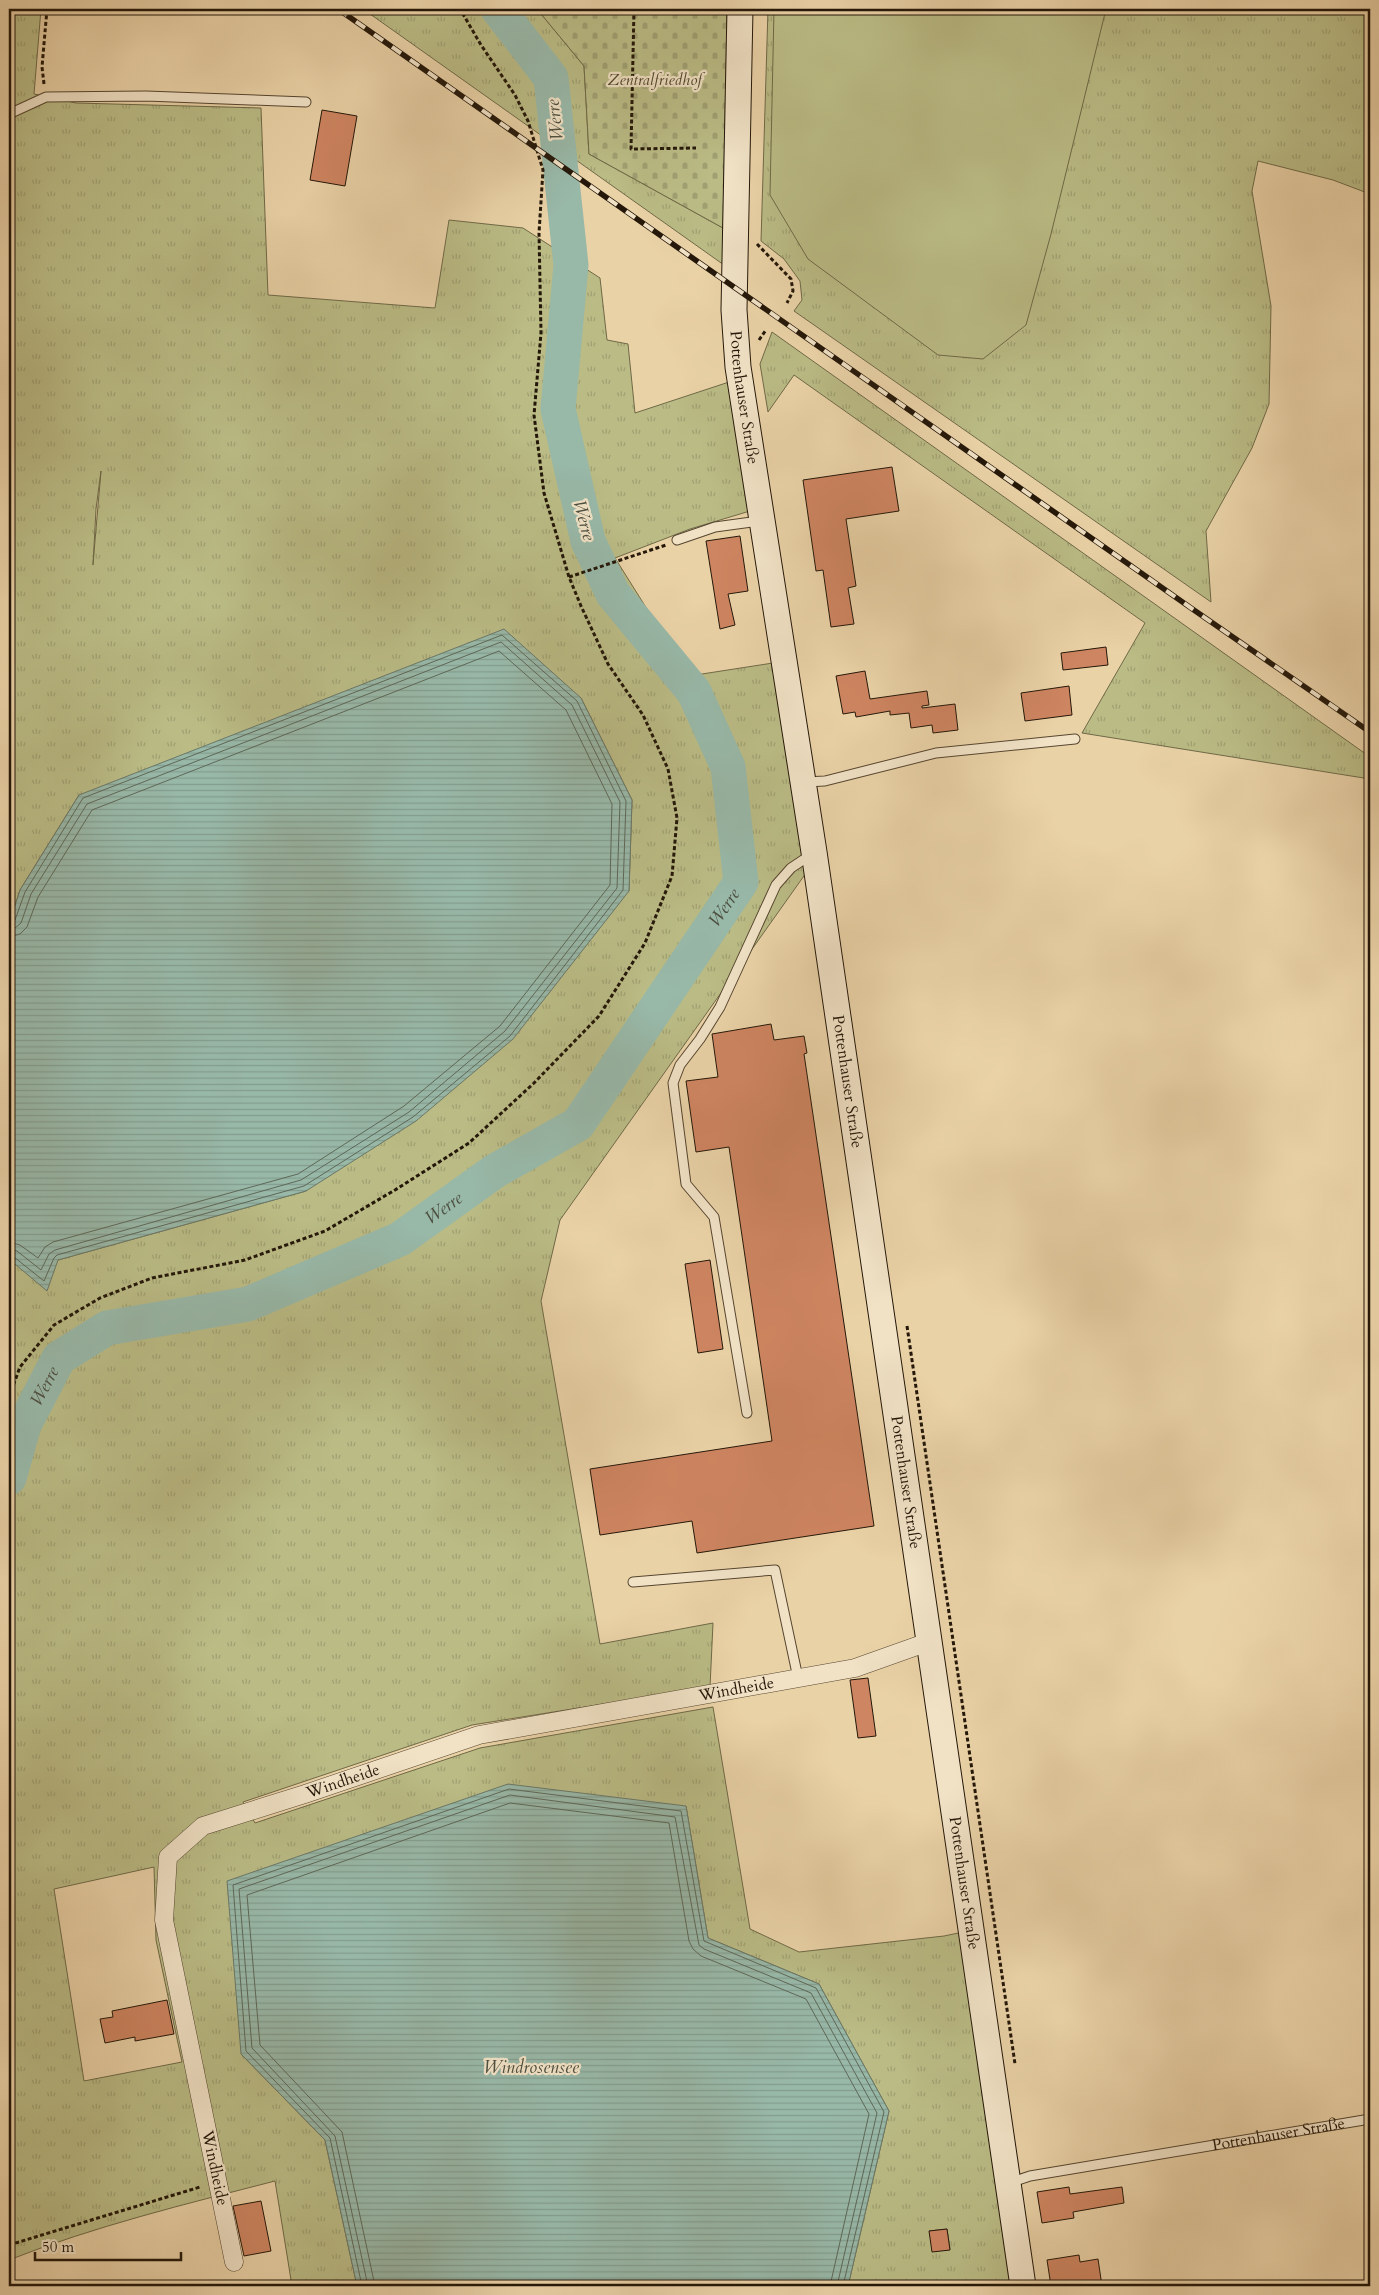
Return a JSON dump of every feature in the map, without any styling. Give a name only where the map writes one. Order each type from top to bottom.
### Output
[{"type":"street","name":"Pottenhauser Straße","points":[[740,9],[734,310],[738,367],[814,852],[931,1641],[1023,2286]]},
{"type":"street","name":"Windheide","points":[[234,2262],[164,1920],[168,1858],[203,1826],[305,1794],[479,1735],[855,1668],[931,1641]]},
{"type":"lane","points":[[9,114],[46,97],[146,96],[306,102]]},
{"type":"lane","points":[[677,540],[715,527],[761,521]]},
{"type":"lane","points":[[803,782],[825,781],[936,753],[1075,739]]},
{"type":"lane","points":[[747,1413],[714,1217],[686,1184],[673,1083],[680,1065],[700,1039],[720,1007],[776,886],[791,868],[814,852]]},
{"type":"lane","points":[[633,1582],[774,1570],[798,1678]]},
{"type":"lane","name":"Pottenhauser Straße","points":[[1008,2183],[1030,2176],[1370,2119]]},
{"type":"path","points":[[46,97],[42,66],[47,9]]},
{"type":"path","points":[[9,1397],[20,1367],[54,1325],[100,1298],[152,1278],[245,1260],[325,1231],[395,1190],[469,1143],[534,1083],[599,1016],[646,943],[672,876],[676,818],[668,769],[643,715],[608,664],[569,577],[544,493],[534,415],[542,333],[539,233],[543,170],[528,121],[515,95],[481,45],[460,9]]},
{"type":"path","points":[[634,9],[631,149],[696,148]]},
{"type":"path","points":[[756,243],[791,279],[793,291],[786,303]]},
{"type":"path","points":[[569,577],[677,540]]},
{"type":"path","points":[[9,2245],[217,2181]]},
{"type":"green space","points":[[9,9],[41,9],[34,94],[76,103],[261,108],[268,295],[435,308],[449,220],[523,228],[600,278],[607,340],[628,344],[635,413],[729,382],[750,511],[690,529],[615,558],[689,676],[773,663],[806,873],[560,1220],[541,1301],[600,1644],[713,1623],[710,1687],[472,1725],[243,1802],[255,1823],[480,1748],[713,1707],[750,1929],[799,1952],[944,1936],[968,1931],[1015,2286],[848,2286],[889,2111],[819,1984],[708,1938],[686,1806],[241,2054],[325,2140],[357,2286],[292,2286],[275,2181],[107,2226],[9,2260],[9,1253],[10,1260],[58,1260],[306,1191],[629,891],[632,800],[581,698],[79,795],[20,890],[9,924]],"holes":[[[101,471],[93,562],[96,509]],[[154,1867],[156,1940],[182,2062],[84,2081],[54,1889]],[[947,2229],[950,2249],[929,2231]]]},
{"type":"green space","points":[[363,9],[537,9],[584,66],[589,154],[723,228],[724,265]]},
{"type":"green space","name":"Zentralfriedhof","points":[[537,9],[727,9],[723,228],[589,154],[584,66]]},
{"type":"green space","points":[[768,9],[1370,9],[1370,194],[1333,180],[1258,161],[1252,191],[1271,306],[1269,404],[1252,448],[1206,531],[1211,602],[794,311],[802,300],[800,281],[784,259],[761,241]]},
{"type":"green space","points":[[774,9],[1106,9],[1051,234],[1026,325],[983,359],[938,355],[808,259],[770,195]]},
{"type":"green space","points":[[772,332],[1370,757],[1370,779],[1082,733],[1145,623],[794,375],[768,412],[760,364]]},
{"type":"water","points":[[504,629],[581,698],[632,800],[629,891],[513,1039],[416,1121],[306,1191],[58,1260],[47,1291],[9,1259],[9,924],[20,890],[79,795]]},
{"type":"water","name":"Windrosensee","points":[[508,1784],[686,1806],[708,1938],[819,1984],[889,2111],[848,2286],[357,2286],[325,2140],[241,2054],[227,1881]]},
{"type":"building","points":[[322,110],[357,116],[345,186],[310,180]]},
{"type":"building","points":[[892,467],[899,511],[846,519],[856,586],[848,588],[854,624],[831,627],[823,570],[816,571],[803,480]]},
{"type":"building","points":[[740,536],[748,591],[728,594],[735,625],[720,629],[706,541]]},
{"type":"building","points":[[1106,647],[1108,665],[1063,670],[1061,653]]},
{"type":"building","points":[[865,671],[870,699],[927,691],[929,705],[922,706],[922,708],[955,704],[958,730],[933,733],[932,725],[911,728],[909,713],[890,715],[890,711],[856,717],[855,712],[843,714],[836,676]]},
{"type":"building","points":[[1069,686],[1072,715],[1025,721],[1021,693]]},
{"type":"building","points":[[771,1024],[774,1040],[804,1036],[807,1053],[804,1054],[874,1526],[697,1553],[692,1521],[600,1535],[590,1469],[772,1441],[729,1147],[696,1152],[686,1081],[718,1077],[712,1034]]},
{"type":"building","points":[[710,1260],[723,1349],[698,1353],[685,1264]]},
{"type":"building","points":[[868,1678],[876,1736],[858,1738],[850,1680]]},
{"type":"building","points":[[167,2000],[174,2034],[135,2041],[135,2037],[105,2043],[100,2019],[113,2017],[112,2011]]},
{"type":"building","points":[[1069,2187],[1070,2194],[1122,2187],[1124,2203],[1073,2212],[1074,2218],[1042,2223],[1037,2192]]},
{"type":"building","points":[[261,2201],[271,2251],[244,2256],[233,2206]]},
{"type":"building","points":[[947,2229],[950,2250],[932,2252],[929,2231]]},
{"type":"building","points":[[1079,2255],[1080,2262],[1098,2259],[1102,2286],[1051,2286],[1047,2260]]},
{"type":"waterway","name":"Werre","points":[[9,1478],[24,1425],[59,1358],[107,1328],[248,1304],[400,1239],[495,1171],[578,1124],[741,882],[728,767],[694,692],[613,594],[588,541],[558,409],[571,265],[551,78],[498,9]]},
{"type":"railway","points":[[338,9],[1370,732]]}]
